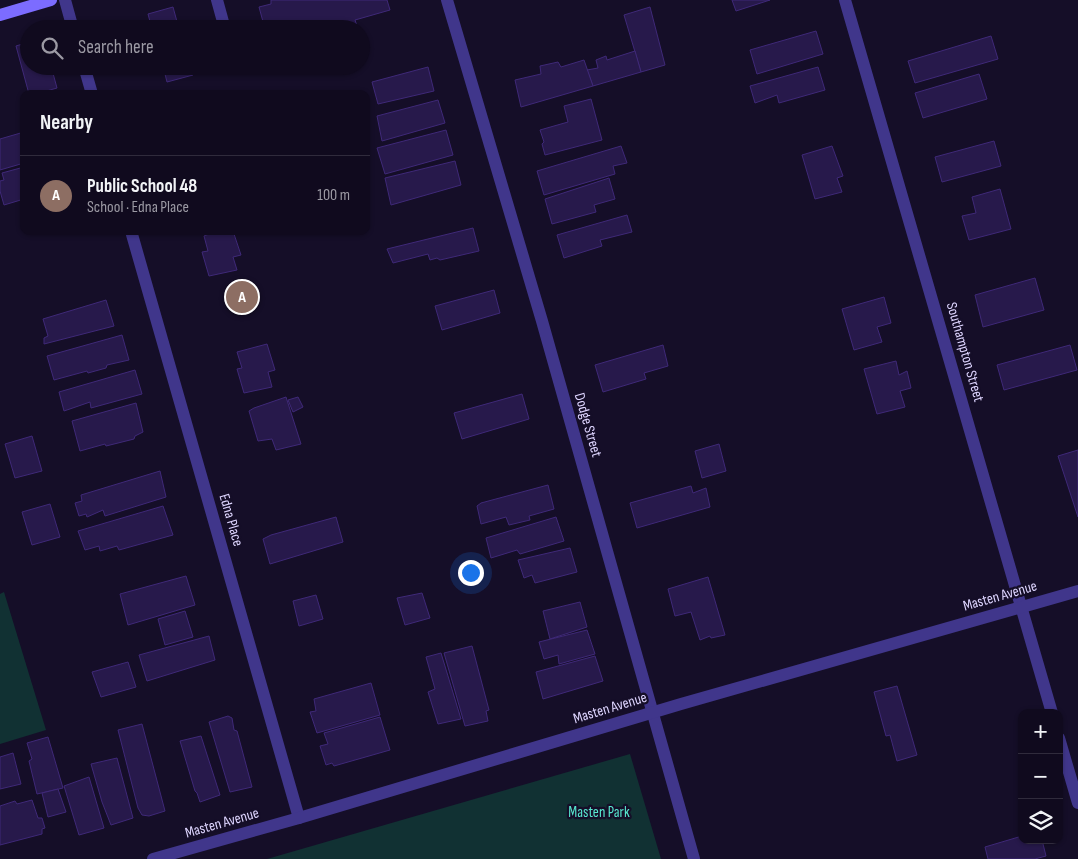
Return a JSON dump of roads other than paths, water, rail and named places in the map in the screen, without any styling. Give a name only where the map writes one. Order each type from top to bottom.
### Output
[{"type":"street","points":[[0,15],[51,0]]},
{"type":"street","points":[[65,0],[71,20]]},
{"type":"street","points":[[216,0],[222,20]]},
{"type":"street","name":"Dodge Street","points":[[447,0],[542,320],[694,859]]},
{"type":"street","name":"Southampton Street","points":[[845,0],[1051,709]]},
{"type":"street","points":[[87,75],[91,90]]},
{"type":"street","name":"Edna Place","points":[[132,235],[299,818]]},
{"type":"street","name":"Masten Avenue","points":[[152,859],[299,818],[652,712],[1078,591]]},
{"type":"street","points":[[1063,752],[1078,803]]},
{"type":"place","name":"Public School 48","points":[[242,297]]},
{"type":"park label","name":"Masten Park","points":[[599,812]]}]
